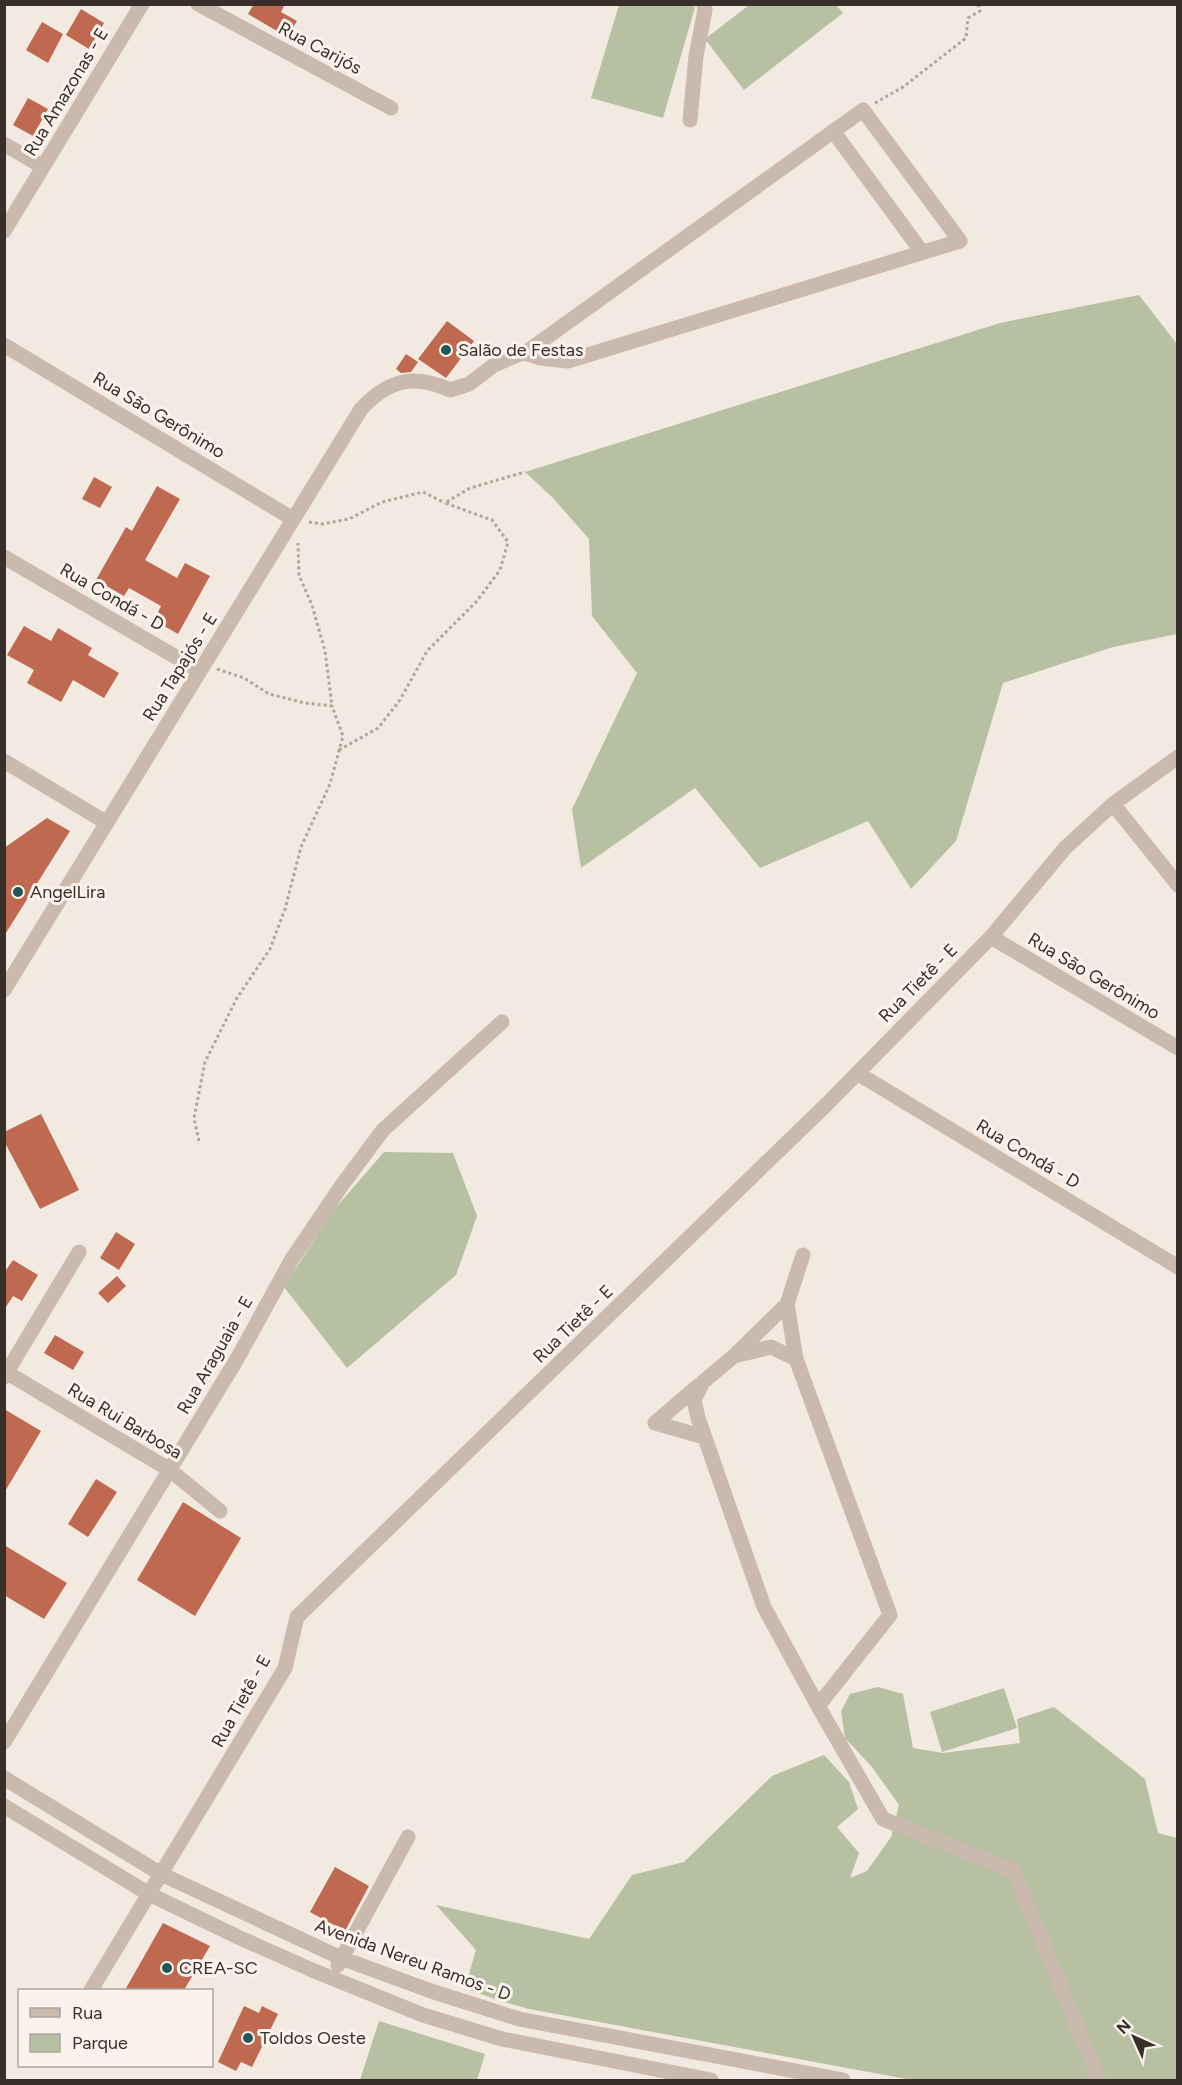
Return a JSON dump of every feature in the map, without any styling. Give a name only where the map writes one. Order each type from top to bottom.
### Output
[{"type":"street","name":"Rua Amazonas - E","points":[[4,231],[142,4]]},
{"type":"street","name":"Rua Carijós","points":[[198,4],[391,108]]},
{"type":"street","points":[[690,120],[704,4]]},
{"type":"street","points":[[863,110],[960,241],[568,361],[540,358],[525,353],[863,110]]},
{"type":"street","points":[[833,131],[922,252]]},
{"type":"street","points":[[4,144],[43,167]]},
{"type":"street","name":"Rua São Gerônimo","points":[[4,345],[293,519]]},
{"type":"street","name":"Rua Tapajós - E","points":[[4,990],[10,967],[107,823],[361,409],[379,393],[404,381],[430,381],[450,390],[469,384],[494,365],[525,353]]},
{"type":"street","name":"Rua Condá - D","points":[[4,557],[202,668]]},
{"type":"street","name":"Rua Tietê - E","points":[[92,1989],[285,1668],[297,1617],[857,1073],[991,937],[1065,848],[1113,804],[1178,758]]},
{"type":"street","points":[[4,761],[107,823]]},
{"type":"street","points":[[1113,804],[1178,885]]},
{"type":"street","name":"Rua São Gerônimo","points":[[991,937],[1178,1048]]},
{"type":"street","name":"Rua Araguaia - E","points":[[4,1742],[237,1359],[292,1259],[342,1185],[383,1130],[502,1022]]},
{"type":"street","name":"Rua Condá - D","points":[[857,1073],[1178,1268]]},
{"type":"street","points":[[5,1374],[79,1252]]},
{"type":"street","points":[[803,1255],[787,1304],[796,1359],[890,1615],[818,1706]]},
{"type":"street","points":[[704,1437],[655,1423],[734,1356],[787,1304]]},
{"type":"street","points":[[734,1356],[771,1347],[796,1359]]},
{"type":"street","name":"Rua Rui Barbosa","points":[[5,1374],[170,1470],[220,1511]]},
{"type":"street","points":[[704,1382],[694,1400],[704,1437],[764,1607],[818,1706],[883,1819],[1014,1870],[1099,2080]]},
{"type":"street","name":"Avenida Nereu Ramos - D","points":[[4,1778],[161,1874],[341,1958],[431,1992],[519,2019],[843,2080]]},
{"type":"street","points":[[4,1806],[149,1894],[331,1979],[423,2014],[502,2039],[711,2080]]},
{"type":"street","points":[[331,1979],[408,1837]]},
{"type":"path","points":[[863,110],[903,87],[966,38],[968,18],[980,11],[978,4]]},
{"type":"path","points":[[445,503],[470,488],[525,472]]},
{"type":"path","points":[[199,1141],[194,1118],[205,1062],[237,998],[270,949],[285,909],[301,847],[330,784],[339,750],[343,736],[332,706],[325,651],[312,605],[299,575],[297,533],[293,519],[322,524],[349,519],[382,502],[423,492],[445,503],[492,520],[507,542],[500,570],[477,601],[427,651],[400,700],[378,728],[339,750]]},
{"type":"path","points":[[202,668],[244,678],[269,694],[305,703],[332,706]]},
{"type":"green space","points":[[619,5],[695,7],[663,118],[591,98]]},
{"type":"green space","points":[[749,5],[836,5],[843,13],[744,90],[705,39]]},
{"type":"green space","points":[[1139,295],[1177,344],[1177,634],[1113,647],[1003,683],[956,841],[911,889],[868,821],[760,868],[695,788],[581,868],[572,809],[637,673],[592,616],[589,539],[553,498],[525,472],[1000,323]]},
{"type":"green space","points":[[384,1152],[453,1153],[477,1216],[456,1275],[347,1368],[284,1287],[332,1212]]},
{"type":"green space","points":[[878,1687],[903,1694],[913,1748],[943,1753],[1020,1743],[1017,1719],[1054,1707],[1145,1779],[1158,1833],[1177,1838],[1177,2080],[912,2080],[529,2009],[465,1988],[476,1950],[436,1905],[589,1939],[632,1875],[684,1862],[772,1776],[824,1755],[849,1782],[858,1809],[837,1827],[859,1853],[850,1878],[867,1871],[891,1837],[899,1805],[872,1767],[845,1738],[841,1711],[850,1694]]},
{"type":"green space","points":[[1004,1688],[1017,1728],[942,1752],[930,1712]]},
{"type":"green space","points":[[379,2021],[485,2054],[477,2080],[360,2080]]},
{"type":"building","points":[[254,4],[285,4],[281,12],[297,21],[287,37],[248,14]]},
{"type":"building","points":[[81,9],[104,23],[89,49],[66,35]]},
{"type":"building","points":[[42,22],[63,34],[48,63],[26,50]]},
{"type":"building","points":[[28,98],[48,109],[33,136],[13,125]]},
{"type":"building","name":"Salão de Festas","points":[[447,321],[474,341],[446,378],[418,359]]},
{"type":"building","points":[[406,354],[418,362],[411,372],[401,373],[396,369]]},
{"type":"building","points":[[94,477],[112,487],[100,508],[82,499]]},
{"type":"building","points":[[157,486],[180,499],[145,560],[177,578],[185,563],[210,576],[178,634],[154,620],[161,606],[129,588],[124,596],[96,580],[126,527],[132,531]]},
{"type":"building","points":[[24,626],[51,641],[58,628],[92,648],[88,655],[119,673],[104,698],[73,680],[61,702],[27,683],[34,670],[7,655]]},
{"type":"building","name":"AngelLira","points":[[47,818],[70,831],[4,936],[4,848]]},
{"type":"building","points":[[41,1114],[79,1190],[40,1209],[4,1141],[4,1132]]},
{"type":"building","points":[[116,1232],[135,1244],[119,1270],[100,1258]]},
{"type":"building","points":[[13,1260],[38,1275],[22,1301],[13,1296],[4,1310],[4,1273]]},
{"type":"building","points":[[117,1276],[126,1286],[108,1303],[98,1293]]},
{"type":"building","points":[[55,1335],[84,1352],[73,1370],[44,1353]]},
{"type":"building","points":[[4,1409],[41,1431],[4,1493]]},
{"type":"building","points":[[96,1479],[117,1492],[88,1537],[68,1524]]},
{"type":"building","points":[[183,1502],[241,1538],[195,1616],[137,1580]]},
{"type":"building","points":[[4,1545],[67,1583],[44,1619],[4,1595]]},
{"type":"building","points":[[335,1867],[369,1886],[345,1931],[310,1912]]},
{"type":"building","name":"CREA-SC","points":[[163,1923],[210,1946],[185,1989],[126,1989]]},
{"type":"building","name":"Toldos Oeste","points":[[244,2006],[259,2013],[262,2006],[278,2014],[252,2067],[241,2062],[236,2071],[218,2062]]},
{"type":"place","name":"Salão de Festas","points":[[446,350]]},
{"type":"place","name":"AngelLira","points":[[18,892]]},
{"type":"place","name":"CREA-SC","points":[[167,1968]]},
{"type":"place","name":"Toldos Oeste","points":[[248,2038]]}]
